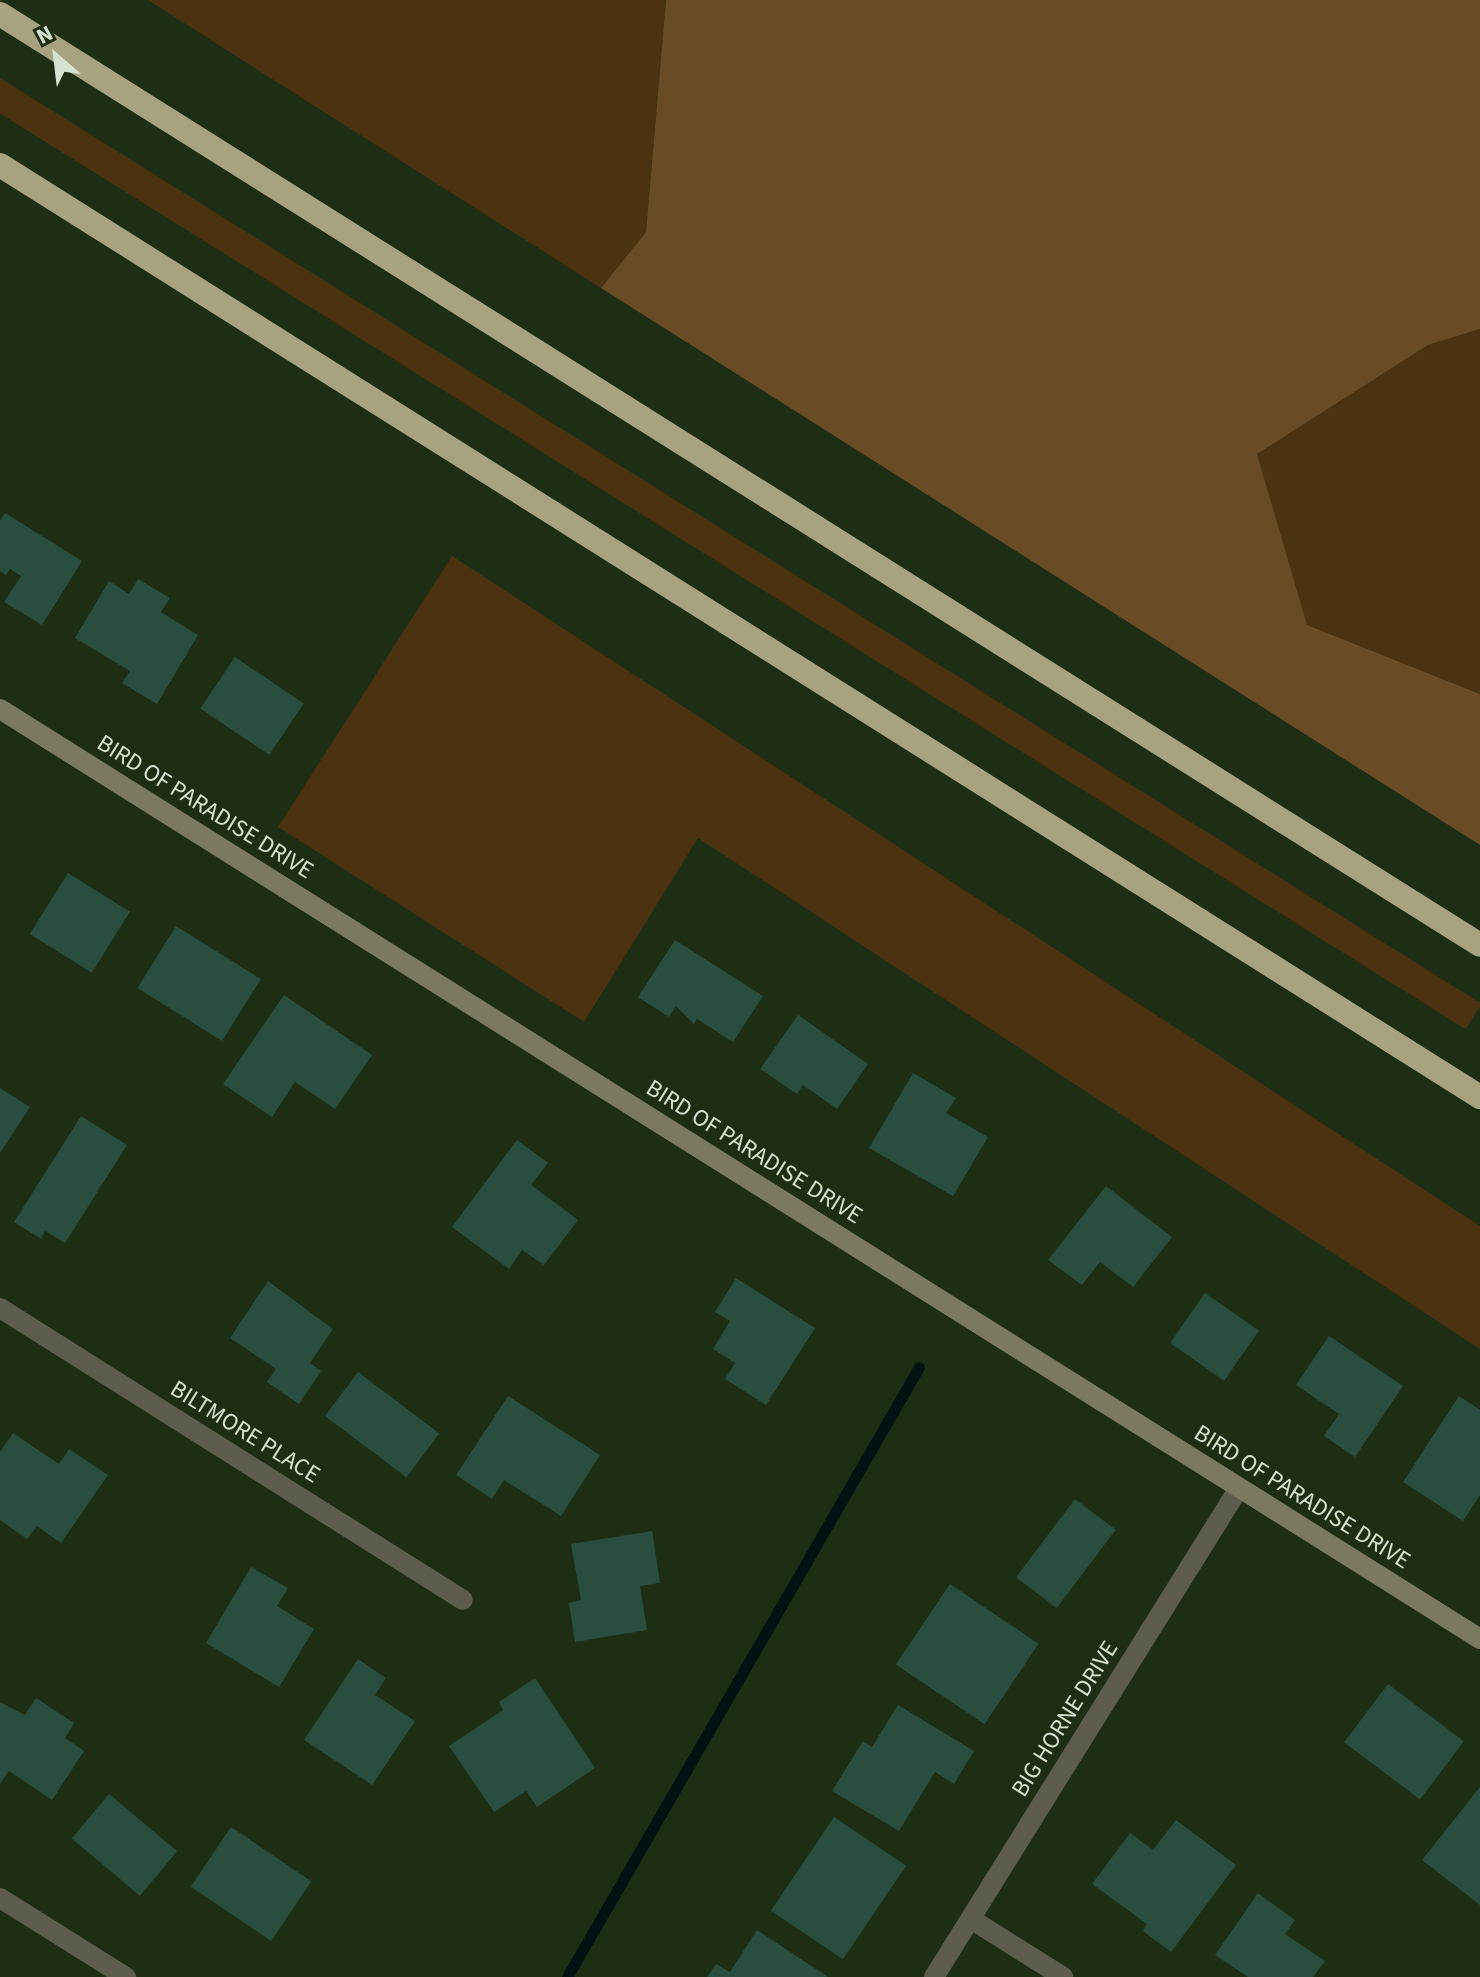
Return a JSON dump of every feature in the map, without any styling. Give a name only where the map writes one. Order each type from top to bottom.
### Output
[{"type":"highway","points":[[0,14],[1480,945]]},
{"type":"highway","points":[[0,165],[1480,1097]]},
{"type":"street","name":"BIRD OF PARADISE DRIVE","points":[[0,709],[1480,1639]]},
{"type":"street","name":"BILTMORE PLACE","points":[[0,1308],[463,1600]]},
{"type":"street","name":"BIG HORNE DRIVE","points":[[934,1977],[1239,1488]]},
{"type":"street","points":[[0,1898],[126,1977]]},
{"type":"street","points":[[971,1919],[1063,1977]]},
{"type":"shaded area","points":[[148,0],[666,0],[646,232],[601,288]]},
{"type":"shaded area","points":[[666,0],[1480,0],[1480,329],[1428,345],[1257,454],[1307,625],[1480,694],[1480,845],[601,288],[646,232]]},
{"type":"shaded area","points":[[0,78],[1480,1003],[1466,1029],[0,113]]},
{"type":"shaded area","points":[[1480,329],[1480,694],[1306,625],[1257,454],[1428,345]]},
{"type":"shaded area","points":[[452,556],[1480,1226],[1480,1349],[698,838],[584,1022],[278,827]]},
{"type":"building","points":[[5,513],[82,561],[42,625],[4,602],[21,576],[10,569],[6,575],[0,571],[0,520]]},
{"type":"building","points":[[138,579],[170,598],[161,612],[198,635],[157,704],[122,683],[130,671],[75,638],[109,581],[129,594]]},
{"type":"building","points":[[235,657],[304,703],[269,755],[200,708]]},
{"type":"building","points":[[68,873],[130,912],[92,973],[30,934]]},
{"type":"building","points":[[176,926],[261,979],[222,1041],[137,988]]},
{"type":"building","points":[[675,940],[763,996],[733,1042],[697,1019],[694,1024],[676,1006],[669,1017],[638,997]]},
{"type":"building","points":[[284,995],[372,1055],[335,1109],[295,1082],[272,1117],[223,1084]]},
{"type":"building","points":[[798,1015],[868,1064],[837,1109],[803,1085],[797,1094],[760,1069]]},
{"type":"building","points":[[913,1073],[956,1098],[946,1113],[988,1137],[953,1196],[869,1148]]},
{"type":"building","points":[[0,1088],[30,1107],[0,1153]]},
{"type":"building","points":[[81,1116],[127,1145],[65,1243],[45,1231],[41,1239],[14,1222]]},
{"type":"building","points":[[517,1140],[548,1163],[531,1185],[578,1220],[544,1265],[522,1250],[509,1269],[452,1227]]},
{"type":"building","points":[[1106,1186],[1172,1237],[1133,1287],[1100,1262],[1082,1285],[1048,1260]]},
{"type":"building","points":[[736,1278],[815,1328],[766,1405],[725,1379],[735,1363],[713,1349],[730,1321],[715,1312]]},
{"type":"building","points":[[268,1281],[333,1329],[310,1363],[321,1371],[299,1404],[267,1382],[276,1369],[230,1338]]},
{"type":"building","points":[[1205,1293],[1259,1331],[1224,1381],[1170,1343]]},
{"type":"building","points":[[1329,1336],[1403,1386],[1355,1457],[1324,1436],[1339,1414],[1296,1385]]},
{"type":"building","points":[[358,1372],[439,1433],[406,1477],[325,1416]]},
{"type":"building","points":[[508,1396],[600,1455],[561,1516],[504,1480],[492,1499],[456,1475]]},
{"type":"building","points":[[1459,1396],[1480,1410],[1480,1495],[1463,1521],[1403,1482]]},
{"type":"building","points":[[13,1433],[59,1464],[69,1449],[108,1475],[61,1543],[37,1526],[27,1539],[0,1520],[0,1452]]},
{"type":"building","points":[[1075,1499],[1116,1530],[1057,1608],[1016,1577]]},
{"type":"building","points":[[652,1531],[660,1583],[640,1586],[647,1630],[575,1642],[569,1603],[581,1600],[571,1544]]},
{"type":"building","points":[[251,1567],[288,1588],[277,1606],[314,1629],[279,1687],[206,1643]]},
{"type":"building","points":[[950,1584],[1039,1644],[984,1724],[896,1664]]},
{"type":"building","points":[[358,1659],[386,1678],[375,1695],[415,1721],[372,1785],[304,1740]]},
{"type":"building","points":[[535,1678],[595,1768],[537,1807],[526,1791],[494,1812],[449,1746],[503,1710],[499,1702]]},
{"type":"building","points":[[1388,1684],[1464,1741],[1420,1799],[1344,1742]]},
{"type":"building","points":[[36,1698],[74,1723],[65,1738],[84,1751],[52,1800],[9,1771],[0,1784],[0,1702],[25,1715]]},
{"type":"building","points":[[898,1705],[974,1751],[954,1784],[935,1772],[899,1831],[832,1791],[863,1741],[872,1747]]},
{"type":"building","points":[[1480,1787],[1480,1905],[1422,1860]]},
{"type":"building","points":[[109,1794],[177,1851],[140,1896],[72,1838]]},
{"type":"building","points":[[834,1817],[906,1866],[843,1959],[771,1911]]},
{"type":"building","points":[[1176,1820],[1236,1865],[1171,1952],[1143,1931],[1147,1924],[1092,1884],[1130,1833],[1153,1850]]},
{"type":"building","points":[[231,1827],[311,1881],[271,1941],[191,1887]]},
{"type":"building","points":[[1258,1893],[1295,1920],[1285,1934],[1325,1961],[1313,1977],[1248,1977],[1215,1955]]},
{"type":"building","points":[[757,1930],[828,1977],[707,1977],[716,1964],[730,1972]]},
{"type":"waterway","points":[[567,1977],[919,1367]]}]
